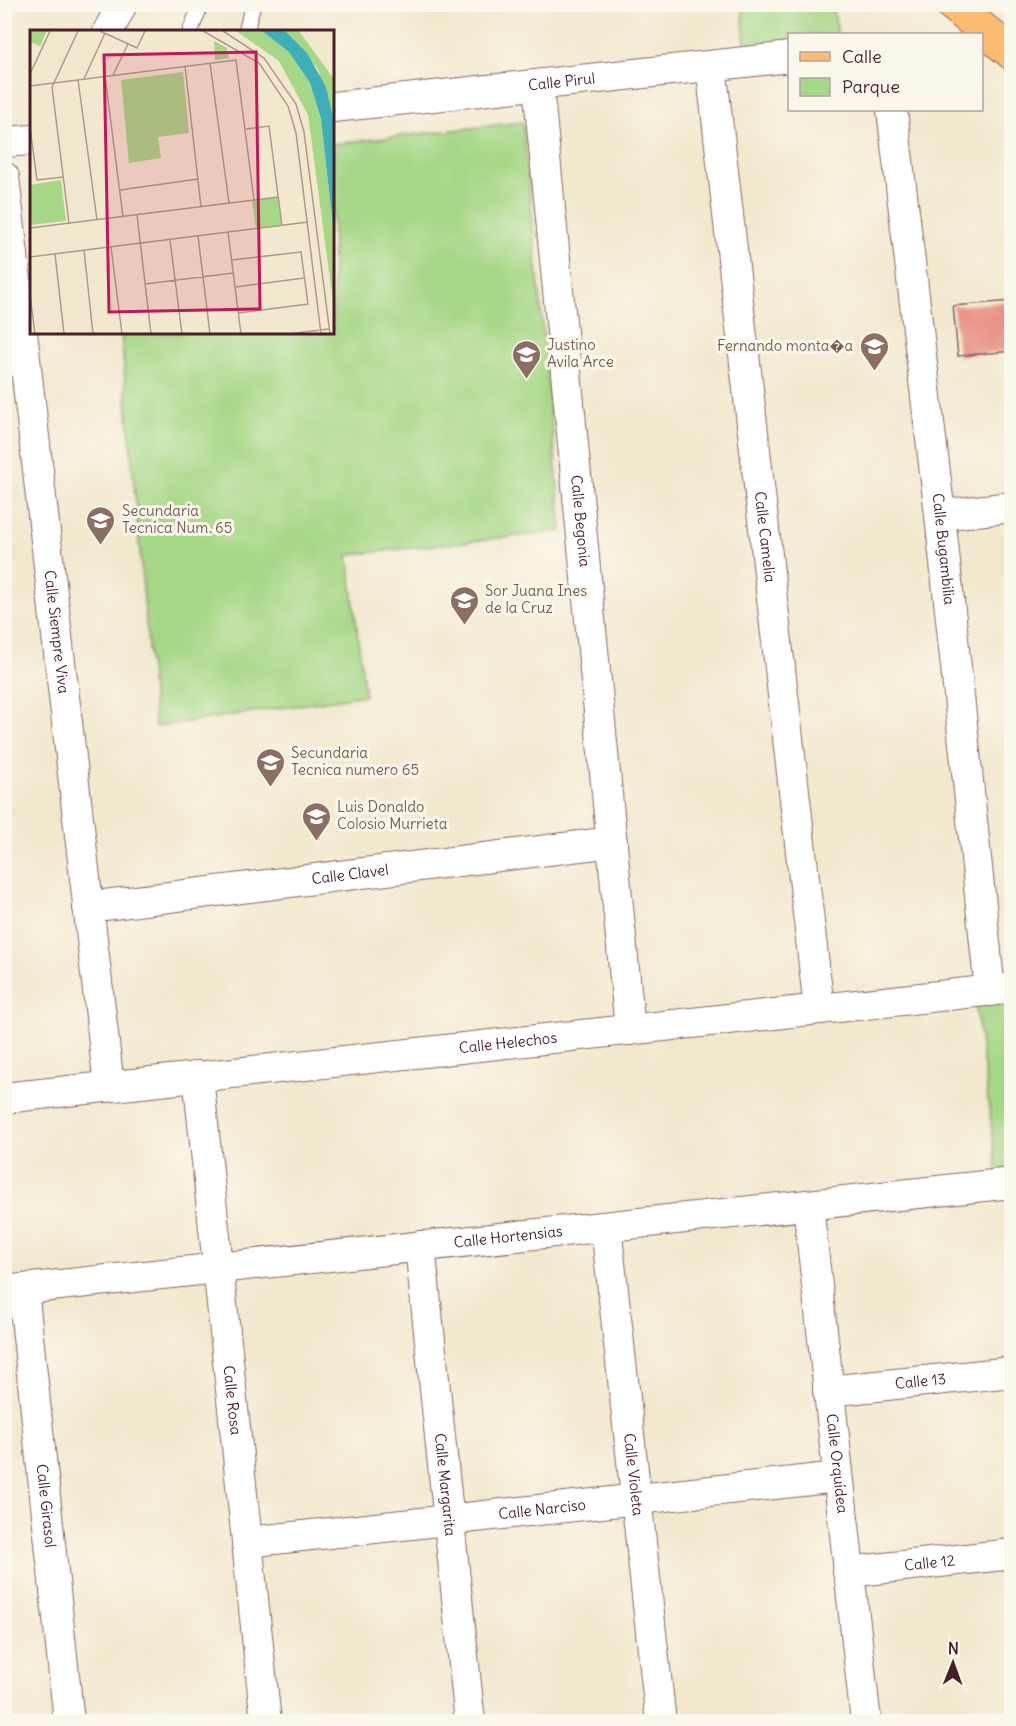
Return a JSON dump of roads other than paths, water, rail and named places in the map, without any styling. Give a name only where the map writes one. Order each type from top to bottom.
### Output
[{"type":"main road","points":[[952,4],[1011,53]]},
{"type":"street","points":[[109,30],[122,4]]},
{"type":"street","name":"Calle Pirul","points":[[334,107],[788,57]]},
{"type":"street","name":"Calle Camelia","points":[[711,66],[819,1009]]},
{"type":"street","name":"Calle Begonia","points":[[538,85],[630,1030]]},
{"type":"street","name":"Calle Bugambilia","points":[[892,111],[940,514],[1001,990]]},
{"type":"street","points":[[4,142],[30,140]]},
{"type":"street","name":"Calle Siempre Viva","points":[[4,177],[109,1086]]},
{"type":"street","points":[[940,514],[1011,507]]},
{"type":"street","name":"Calle Clavel","points":[[88,907],[612,842]]},
{"type":"street","name":"Calle Helechos","points":[[4,1098],[1001,990]]},
{"type":"street","name":"Calle Rosa","points":[[198,1076],[266,1722]]},
{"type":"street","name":"Calle Hortensias","points":[[14,1290],[1011,1183]]},
{"type":"street","name":"Calle Orquídea","points":[[808,1205],[866,1722]]},
{"type":"street","name":"Calle Violeta","points":[[606,1227],[661,1722]]},
{"type":"street","name":"Calle Margarita","points":[[420,1246],[470,1722]]},
{"type":"street","name":"Calle Girasol","points":[[14,1290],[69,1722]]},
{"type":"street","name":"Calle 13","points":[[828,1391],[1011,1372]]},
{"type":"street","name":"Calle Narciso","points":[[247,1542],[838,1477]]},
{"type":"street","name":"Calle 12","points":[[848,1572],[1011,1554]]},
{"type":"lane","points":[[191,30],[201,4]]},
{"type":"lane","points":[[246,30],[253,4]]},
{"type":"place","name":"Fernando monta�a","points":[[874,372]]},
{"type":"place","name":"Justino Avila Arce","points":[[526,380]]},
{"type":"place","name":"Secundaria Tecnica Num. 65","points":[[101,546]]},
{"type":"place","name":"Sor Juana Ines de la Cruz","points":[[464,626]]},
{"type":"place","name":"Secundaria Tecnica numero 65","points":[[270,788]]},
{"type":"place","name":"Luis Donaldo Colosio Murrieta","points":[[316,842]]}]
